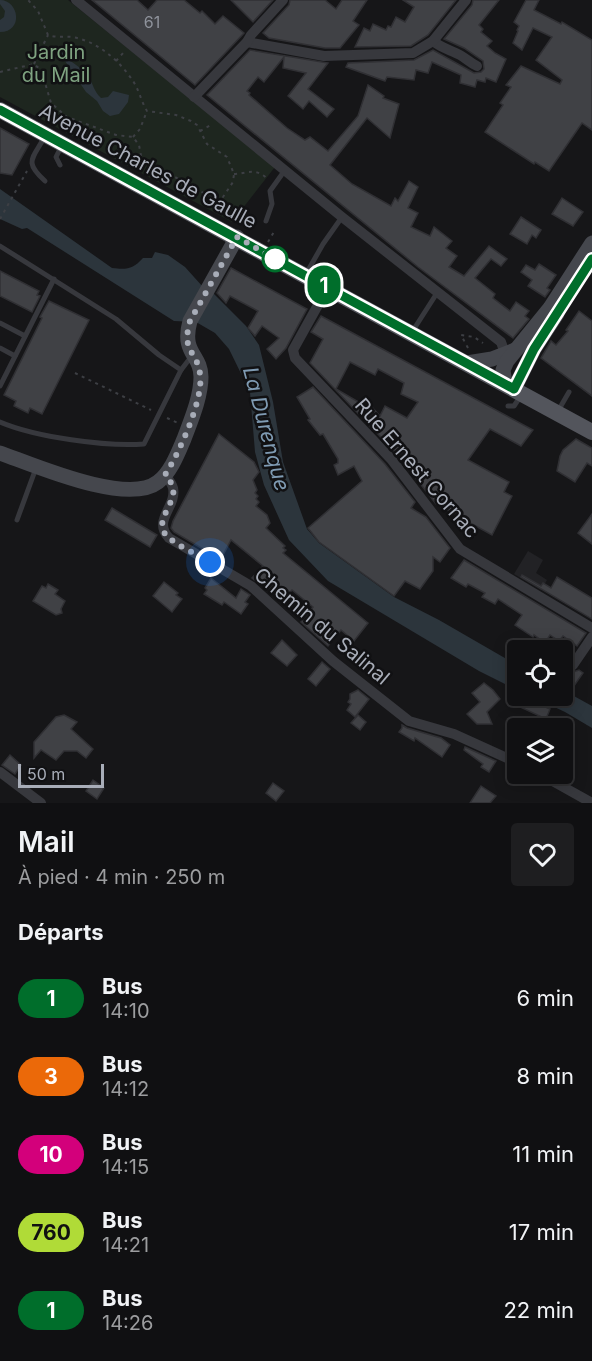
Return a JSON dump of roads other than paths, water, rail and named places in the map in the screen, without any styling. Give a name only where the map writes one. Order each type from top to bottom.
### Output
[{"type":"main road","name":"Avenue Charles de Gaulle","points":[[0,110],[411,333],[470,357],[514,389],[592,432]]},
{"type":"street","points":[[76,0],[342,217],[501,342],[509,355]]},
{"type":"street","points":[[194,97],[247,42],[283,0]]},
{"type":"street","points":[[247,42],[324,56],[413,53],[433,41],[466,0]]},
{"type":"street","points":[[433,41],[477,66]]},
{"type":"street","points":[[0,453],[95,485],[126,489],[149,487],[159,482],[182,443],[196,402],[201,377],[199,366],[189,349],[187,333],[190,321],[237,237]]},
{"type":"street","points":[[514,389],[503,370],[509,355],[524,342],[550,308],[592,243]]},
{"type":"street","points":[[514,389],[534,349],[592,259]]},
{"type":"street","name":"Rue Ernest Cornac","points":[[328,287],[293,350],[294,358],[391,459],[460,549],[592,628]]},
{"type":"street","points":[[470,357],[509,355]]},
{"type":"street","name":"Chemin du Salinal","points":[[165,475],[173,490],[162,523],[164,532],[169,538],[251,586],[333,661],[409,721],[454,734],[507,759]]},
{"type":"street","points":[[573,665],[592,637]]},
{"type":"street","points":[[0,772],[41,803]]},
{"type":"street","points":[[558,784],[592,803]]},
{"type":"lane","points":[[45,181],[32,169],[31,163],[46,135]]},
{"type":"lane","points":[[60,165],[56,157],[63,144]]},
{"type":"lane","points":[[266,221],[272,204],[270,191],[285,170]]},
{"type":"lane","points":[[305,275],[342,217]]},
{"type":"lane","points":[[0,246],[116,320],[181,370]]},
{"type":"lane","points":[[0,386],[54,279]]},
{"type":"lane","points":[[411,333],[437,293]]},
{"type":"lane","points":[[0,323],[25,336]]},
{"type":"lane","points":[[0,348],[15,356]]},
{"type":"lane","points":[[0,422],[35,433],[115,444],[144,444],[181,370],[192,356]]},
{"type":"lane","points":[[508,406],[516,404],[514,389]]},
{"type":"lane","points":[[557,413],[569,392]]},
{"type":"lane","points":[[17,520],[37,466]]},
{"type":"water","points":[[0,0],[6,1],[15,10],[16,22],[8,31],[0,32],[0,20],[4,17],[5,11]]},
{"type":"water","points":[[59,52],[62,52],[86,73],[101,98],[108,97],[113,91],[129,95],[128,102],[119,114],[110,116],[103,111],[97,101],[86,92]]},
{"type":"water","name":"La Durenque","points":[[0,189],[112,268],[129,268],[143,258],[152,258],[155,252],[168,255],[185,267],[203,287],[213,293],[246,326],[259,345],[273,402],[283,462],[307,529],[319,543],[394,597],[507,659],[507,685],[479,671],[328,581],[289,540],[264,485],[255,452],[250,392],[229,349],[215,333],[196,322],[174,321],[27,228],[22,229],[0,219]]},
{"type":"water","points":[[573,696],[592,706],[592,728],[552,706],[573,706]]},
{"type":"park label","name":"Jardin du Mail","points":[[56,64]]}]
